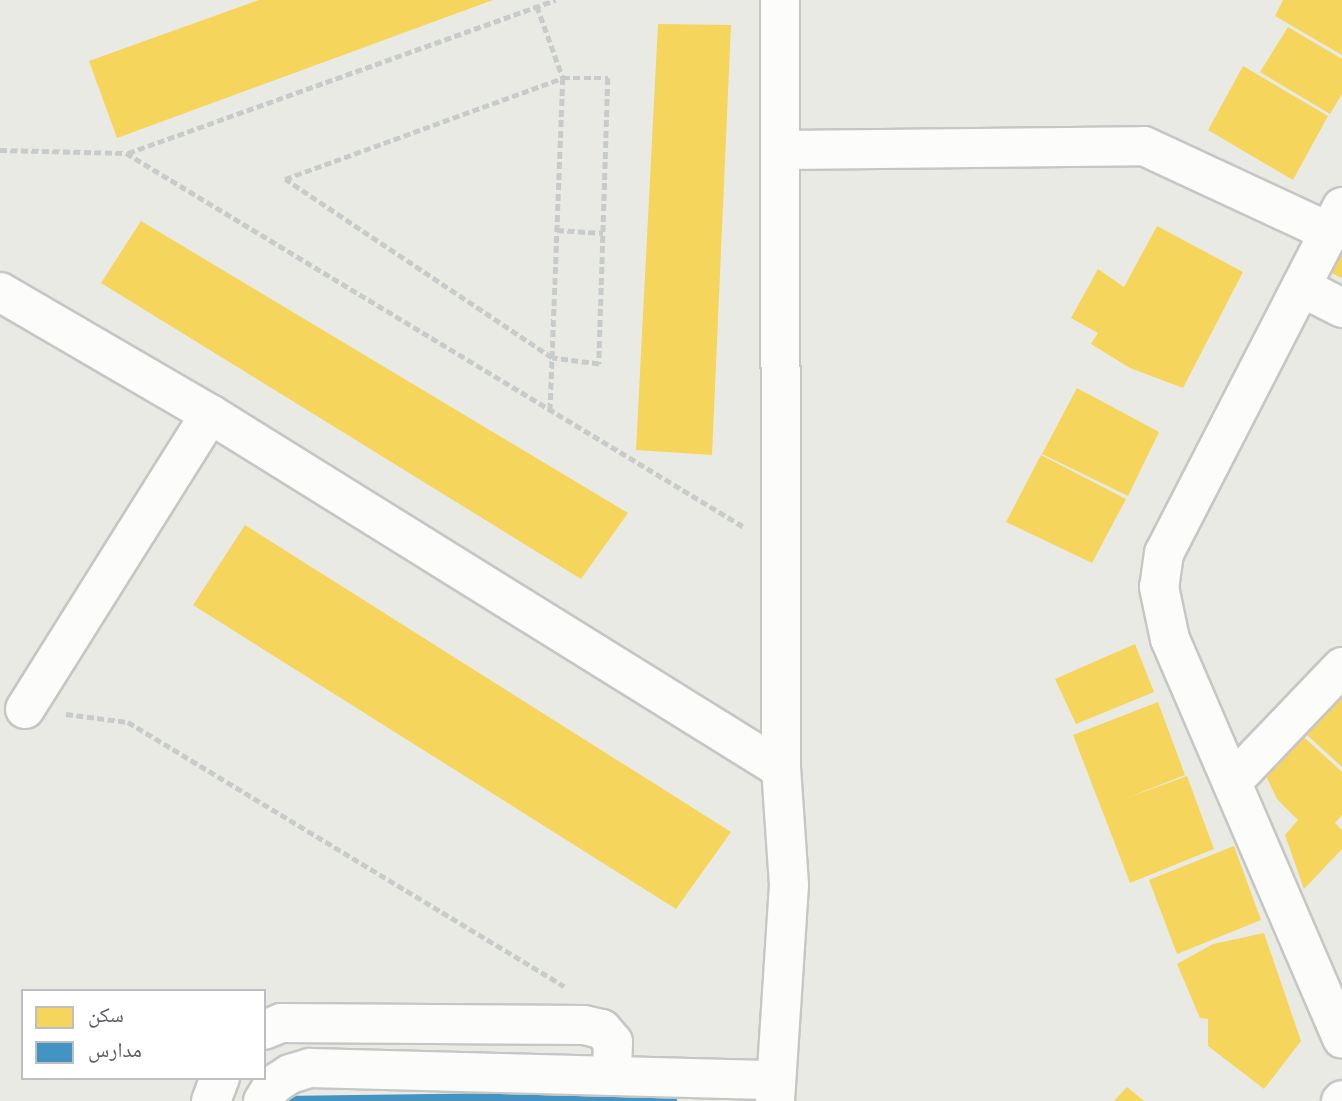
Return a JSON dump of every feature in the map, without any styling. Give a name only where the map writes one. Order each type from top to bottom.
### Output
[{"type":"street","points":[[263,1101],[273,1085],[290,1073],[310,1068],[612,1076],[776,1091],[789,885],[781,769],[780,0]]},
{"type":"street","points":[[780,150],[1144,146],[1336,220],[1164,553],[1159,587],[1170,639],[1342,1039]]},
{"type":"street","points":[[1301,287],[1342,308]]},
{"type":"street","points":[[0,292],[210,414],[781,769]]},
{"type":"street","points":[[25,709],[210,414]]},
{"type":"street","points":[[1231,782],[1342,667]]},
{"type":"street","points":[[266,1029],[281,1023],[584,1025],[602,1029],[613,1042],[612,1076]]},
{"type":"street","points":[[211,1101],[219,1080]]},
{"type":"path","points":[[0,150],[126,153],[555,0]]},
{"type":"path","points":[[537,6],[563,78],[550,410]]},
{"type":"path","points":[[563,78],[608,78],[599,364],[552,358],[285,179],[563,78]]},
{"type":"path","points":[[126,153],[781,550]]},
{"type":"path","points":[[557,230],[603,233]]},
{"type":"path","points":[[25,709],[128,722],[570,990]]},
{"type":"building: سكن","points":[[259,0],[493,0],[117,138],[89,61]]},
{"type":"building: سكن","points":[[1283,0],[1342,0],[1342,55],[1275,16]]},
{"type":"building: سكن","points":[[658,24],[731,25],[712,455],[636,450]]},
{"type":"building: سكن","points":[[1288,27],[1342,59],[1342,94],[1330,114],[1260,72]]},
{"type":"building: سكن","points":[[1243,66],[1328,116],[1293,180],[1208,130]]},
{"type":"building: سكن","points":[[141,221],[628,513],[581,579],[101,283]]},
{"type":"building: سكن","points":[[1157,226],[1243,272],[1183,388],[1130,368],[1091,344],[1098,333],[1071,318],[1098,269],[1124,287]]},
{"type":"building: سكن","points":[[1342,231],[1342,278],[1323,269]]},
{"type":"building: سكن","points":[[1077,388],[1159,432],[1128,496],[1042,454]]},
{"type":"building: سكن","points":[[1041,455],[1126,499],[1092,563],[1006,522]]},
{"type":"building: سكن","points":[[245,525],[731,832],[676,909],[193,605]]},
{"type":"building: سكن","points":[[1135,644],[1154,692],[1076,724],[1055,679]]},
{"type":"building: سكن","points":[[1342,674],[1342,767],[1295,724]]},
{"type":"building: سكن","points":[[1158,702],[1185,775],[1124,799],[1187,776],[1214,849],[1130,883],[1073,735]]},
{"type":"building: سكن","points":[[1295,729],[1342,772],[1342,815],[1335,823],[1342,830],[1342,849],[1304,889],[1285,835],[1298,820],[1277,799],[1265,774],[1288,752],[1281,747]]},
{"type":"building: سكن","points":[[1234,846],[1261,920],[1177,954],[1149,880]]},
{"type":"building: سكن","points":[[1264,933],[1301,1041],[1264,1089],[1208,1046],[1208,1019],[1200,1018],[1177,964],[1213,944]]},
{"type":"building: سكن","points":[[1127,1087],[1144,1101],[1114,1101]]},
{"type":"building: مدارس","points":[[677,1091],[677,1101],[280,1101],[280,1096]]}]
